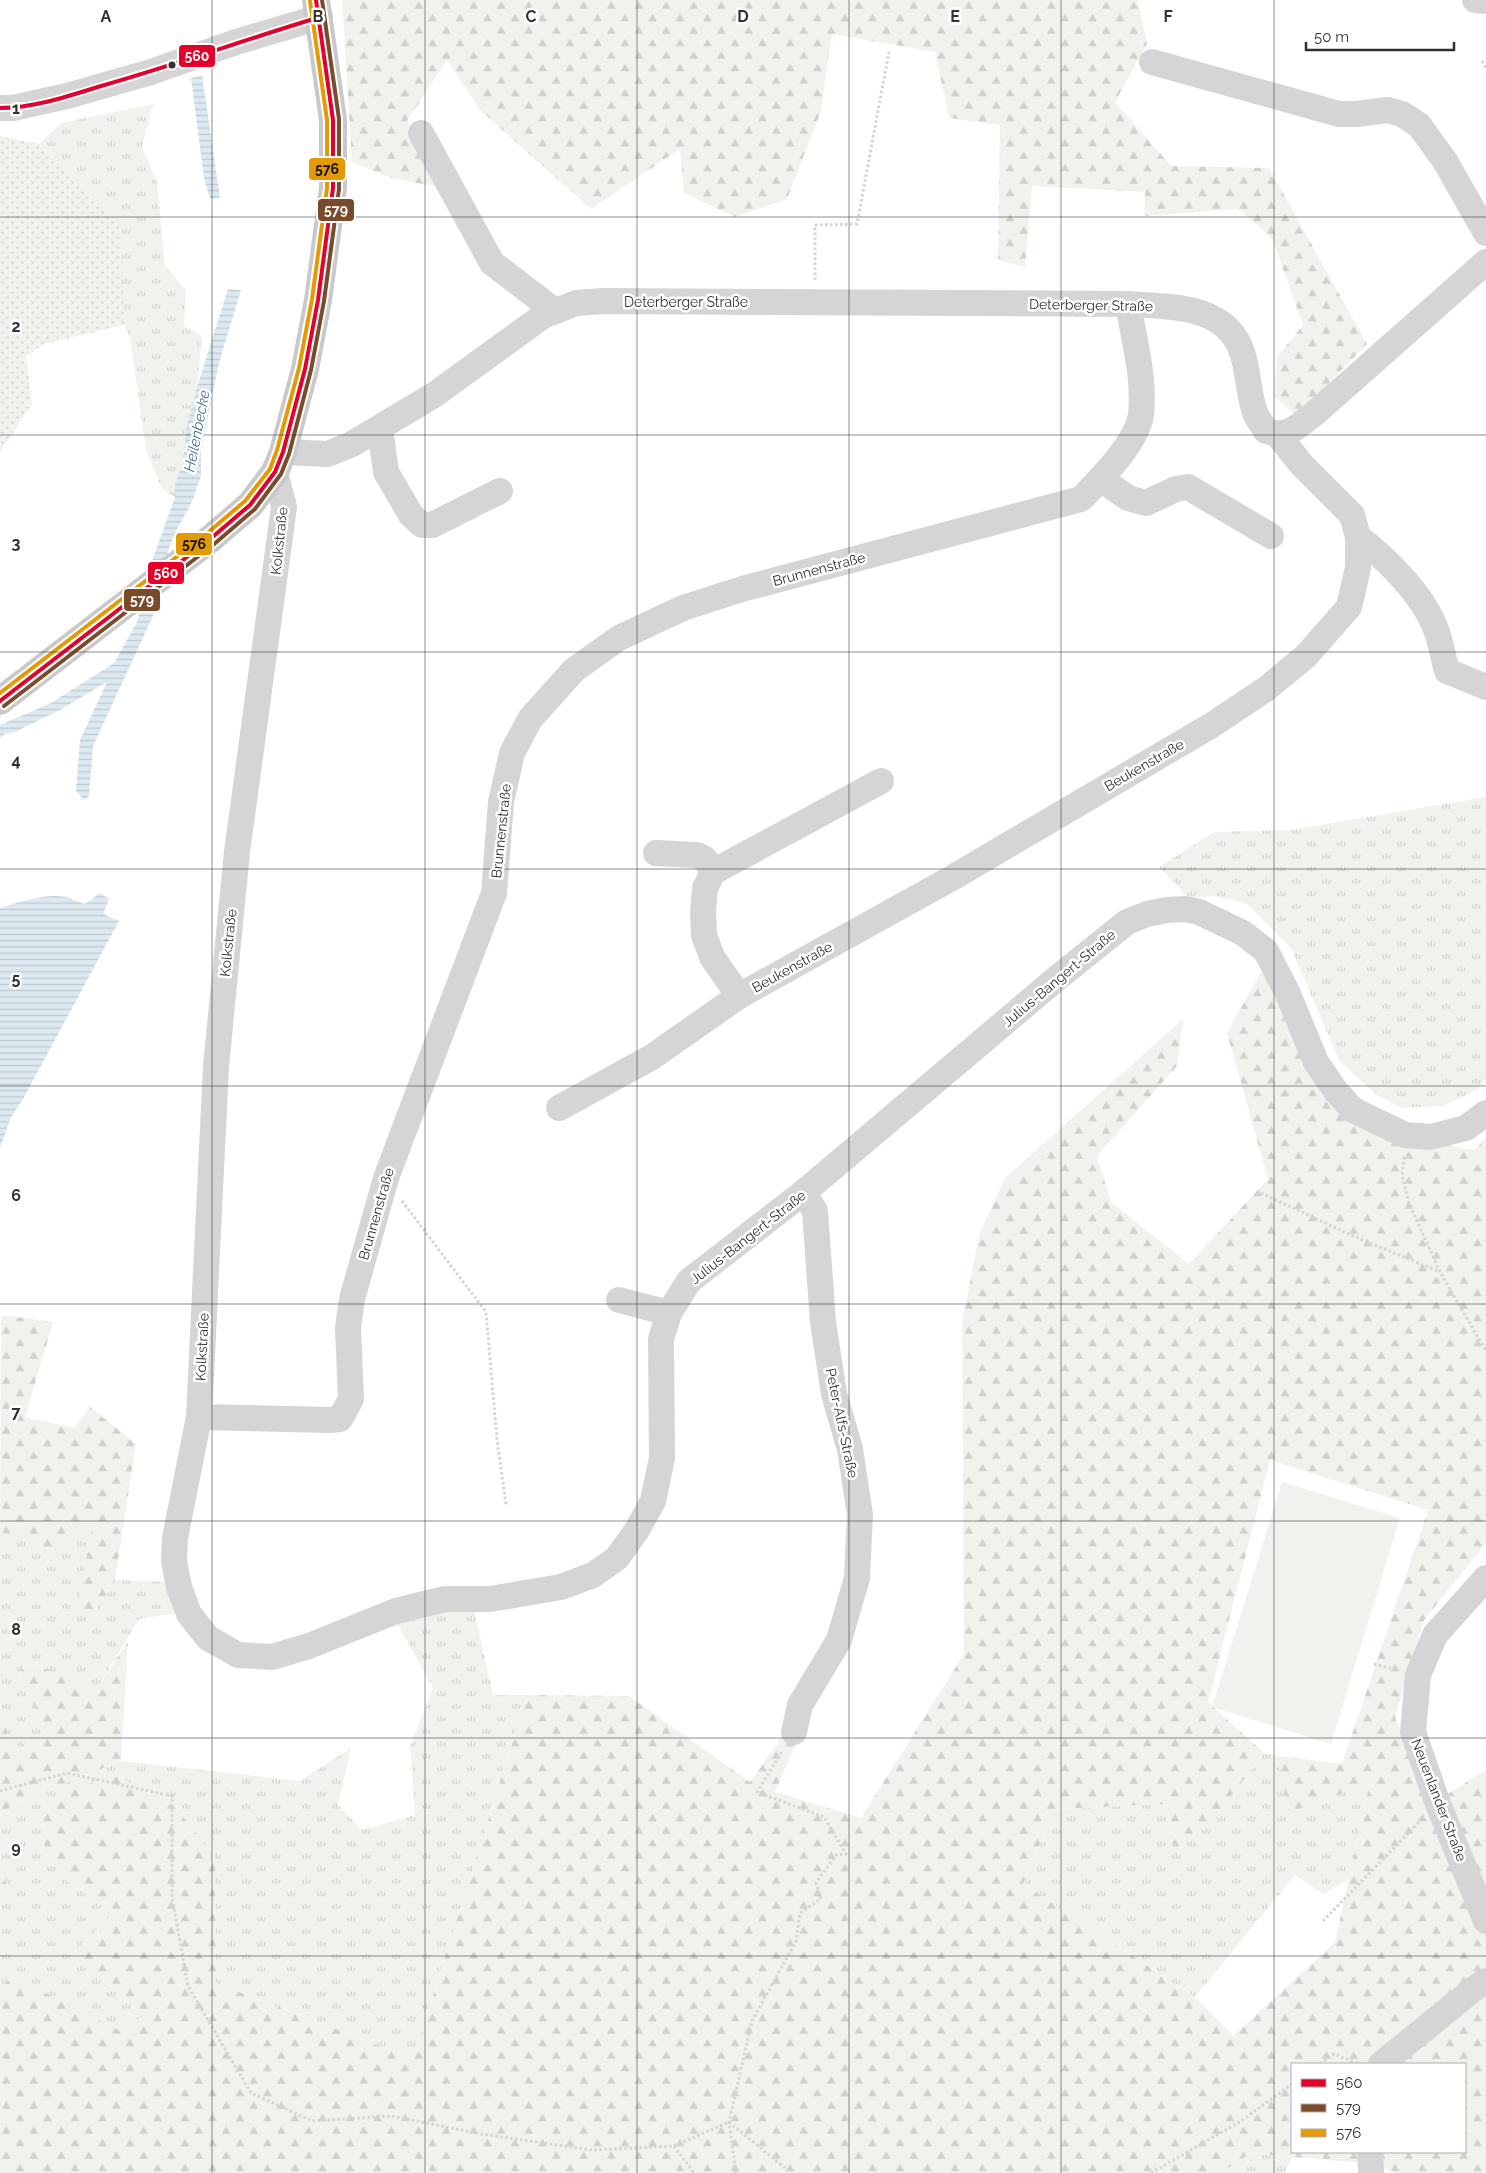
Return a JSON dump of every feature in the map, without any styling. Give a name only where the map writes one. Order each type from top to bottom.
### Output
[{"type":"main road","points":[[0,701],[168,573],[250,505],[268,484],[279,462],[303,377],[318,300],[333,188],[334,120],[318,8]]},
{"type":"street","points":[[1475,0],[1486,1]]},
{"type":"street","points":[[0,108],[14,108],[67,96],[151,72],[233,43],[318,8]]},
{"type":"street","points":[[1152,62],[1339,114],[1388,110],[1402,114],[1419,125],[1445,161],[1486,233]]},
{"type":"street","points":[[420,133],[492,263],[555,311]]},
{"type":"street","points":[[1277,434],[1288,433],[1314,414],[1486,262]]},
{"type":"street","name":"Deterberger Straße","points":[[279,462],[328,454],[352,444],[434,395],[544,316],[576,303],[603,301],[1128,304],[1176,308],[1208,314],[1228,327],[1242,351],[1256,415],[1266,431],[1277,434]]},
{"type":"street","name":"Brunnenstraße","points":[[199,1417],[340,1419],[351,1399],[348,1328],[352,1299],[386,1178],[494,893],[501,802],[512,753],[530,719],[574,670],[619,638],[683,608],[742,589],[1082,499],[1126,449],[1141,416],[1141,376],[1128,304]]},
{"type":"street","points":[[380,428],[386,472],[411,515],[422,525],[432,525],[500,491]]},
{"type":"street","name":"Beukenstraße","points":[[559,1108],[652,1057],[739,996],[960,873],[1212,725],[1266,690],[1306,656],[1349,607],[1358,568],[1358,537],[1352,515],[1302,464],[1277,434]]},
{"type":"street","name":"Kolkstraße","points":[[199,1417],[217,1056],[237,852],[284,507],[279,462]]},
{"type":"street","points":[[1101,479],[1128,498],[1146,503],[1176,489],[1188,487],[1271,536]]},
{"type":"street","points":[[1358,537],[1389,563],[1413,591],[1435,626],[1447,671],[1486,687]]},
{"type":"street","points":[[656,853],[697,855],[705,859],[713,872],[881,781]]},
{"type":"street","name":"Beukenstraße","points":[[713,872],[705,888],[704,935],[712,957],[739,996]]},
{"type":"street","name":"Julius-Bangert-Straße","points":[[199,1417],[175,1538],[174,1561],[179,1587],[189,1614],[208,1638],[238,1654],[272,1657],[308,1646],[396,1610],[445,1599],[490,1599],[561,1587],[594,1575],[617,1558],[637,1530],[653,1501],[662,1458],[661,1339],[669,1313],[689,1281],[804,1192],[1048,985],[1127,922],[1147,914],[1167,910],[1200,912],[1243,933],[1266,950],[1288,994],[1316,1062],[1335,1090],[1353,1110],[1405,1135],[1430,1137],[1466,1128],[1486,1113]]},
{"type":"street","name":"Peter-Alfs-Straße","points":[[794,1732],[800,1705],[839,1640],[857,1578],[860,1515],[850,1449],[834,1394],[824,1322],[815,1211],[804,1192]]},
{"type":"street","points":[[619,1300],[669,1313]]},
{"type":"street","name":"Neuenlander Straße","points":[[1486,1578],[1435,1634],[1418,1675],[1413,1732],[1438,1804],[1486,1921]]},
{"type":"street","points":[[1382,2063],[1474,1988],[1486,1981]]},
{"type":"street","points":[[1370,2153],[1371,2172]]},
{"type":"path","points":[[816,302],[815,225],[857,224],[889,52]]},
{"type":"path","points":[[1482,61],[1486,68]]},
{"type":"path","points":[[1405,1135],[1402,1176],[1409,1203],[1440,1272],[1486,1351]]},
{"type":"path","points":[[386,1178],[486,1312],[497,1440],[506,1505]]},
{"type":"path","points":[[1261,1193],[1351,1235],[1440,1272]]},
{"type":"path","points":[[736,2173],[729,2122],[752,2021],[796,1941],[800,1913],[821,1898],[816,1883],[836,1854],[846,1854],[824,1817],[757,1792],[794,1732]]},
{"type":"path","points":[[0,1791],[67,1773],[172,1796],[172,1897],[188,1986],[252,2093],[312,2121],[392,2116],[481,2134],[592,2150],[674,2146],[729,2122]]},
{"type":"path","points":[[1323,1921],[1388,1852],[1438,1804]]},
{"type":"path","points":[[1321,2063],[1334,2054],[1357,2063]]},
{"type":"path","points":[[1151,2173],[1241,2121],[1291,2085]]},
{"type":"path","points":[[729,2122],[792,2173]]},
{"type":"path","points":[[674,2146],[694,2173]]},
{"type":"green space","points":[[342,0],[1138,0],[1147,44],[1115,102],[1171,166],[1269,168],[1367,344],[1297,416],[1274,397],[1277,357],[1303,325],[1272,238],[1238,209],[1144,216],[1145,192],[1032,186],[1025,267],[998,260],[1000,125],[949,118],[935,52],[832,34],[821,111],[787,199],[735,217],[684,193],[680,149],[591,209],[481,111],[447,60],[407,121],[444,188],[391,178],[352,162]]},
{"type":"green space","points":[[153,104],[142,147],[157,182],[165,266],[186,290],[184,326],[202,336],[197,387],[187,424],[183,462],[175,485],[175,497],[162,489],[146,450],[130,337],[124,325],[119,221],[39,144],[61,123]]},
{"type":"green space","points":[[0,136],[39,144],[120,221],[124,325],[44,344],[26,356],[32,404],[0,452]]},
{"type":"green space","points":[[1486,797],[1486,1079],[1475,1091],[1442,1106],[1402,1108],[1374,1093],[1339,1060],[1291,948],[1247,904],[1216,896],[1188,897],[1159,867],[1214,832],[1292,830]]},
{"type":"green space","points":[[1261,972],[1273,977],[1322,1096],[1383,1134],[1475,1150],[1486,1137],[1486,1543],[1424,1620],[1395,1717],[1430,1805],[1486,1770],[1486,2173],[1396,2173],[1373,2164],[1251,2153],[1220,2173],[0,2173],[0,1985],[15,1978],[121,2031],[143,2016],[75,1952],[114,1913],[66,1880],[40,1838],[47,1801],[113,1774],[175,1807],[215,1856],[216,1983],[413,2059],[527,1695],[629,1696],[750,1782],[785,1733],[796,1743],[775,1792],[861,1818],[964,1654],[962,1323],[979,1235],[1005,1178],[1183,1019],[1177,1066],[1097,1156],[1111,1202],[1189,1264],[1268,1179],[1227,1033]],"holes":[[[1270,1460],[1428,1510],[1342,1764],[1279,1756],[1288,1813],[1370,1783],[1335,1942],[1233,2036],[1195,1997],[1023,1884],[1055,1809],[1167,1804],[1173,1851],[1210,1824],[1264,1753],[1208,1702]]]},
{"type":"green space","points":[[1,1315],[53,1322],[25,1417],[74,1428],[90,1407],[136,1444],[115,1580],[96,1610],[76,1616],[93,1523],[52,1550],[0,1531]]},
{"type":"green space","points":[[1282,1482],[1400,1518],[1331,1744],[1212,1707]]},
{"type":"green space","points":[[93,1523],[96,1610],[115,1580],[168,1582],[177,1613],[139,1619],[97,1689],[33,1664],[18,1671],[46,1731],[13,1750],[0,1709],[0,1531],[52,1550]]},
{"type":"green space","points":[[473,1605],[493,1695],[527,1695],[413,2059],[216,1983],[215,1856],[66,1880],[114,1913],[75,1952],[143,2016],[121,2032],[15,1978],[0,1985],[0,1909],[10,1889],[0,1874],[0,1815],[17,1802],[121,1761],[300,1781],[351,1748],[338,1805],[362,1830],[415,1815],[410,1747],[433,1688],[393,1616]]},
{"type":"green space","points":[[128,1641],[121,1761],[17,1802],[0,1815],[0,1709],[13,1750],[46,1731],[18,1671],[33,1664],[97,1689]]},
{"type":"green space","points":[[1264,1753],[1279,1756],[1289,1812],[1370,1782],[1349,1879],[1323,1894],[1295,1875],[1195,1997],[1023,1884],[1055,1809],[1167,1804],[1173,1850],[1210,1824]]},
{"type":"green space","points":[[0,1874],[10,1889],[0,1909]]},
{"type":"green space","points":[[1251,2153],[1292,2157],[1285,2173],[1220,2173]]},
{"type":"water","points":[[202,75],[220,198],[210,199],[204,178],[191,78]]},
{"type":"water","name":"Heilenbecke","points":[[228,289],[241,290],[219,363],[201,451],[201,476],[192,502],[169,548],[153,616],[93,746],[89,796],[84,800],[76,791],[80,740],[107,682],[60,710],[15,732],[4,734],[0,738],[0,725],[51,703],[114,663],[137,622],[152,561],[175,497],[175,485],[183,462],[187,424],[197,387]]},
{"type":"water","points":[[100,893],[109,899],[103,914],[119,921],[22,1101],[11,1117],[0,1148],[0,908],[50,896],[68,898],[85,904]]},
{"type":"transit line","name":"560","points":[[0,701],[209,540],[250,505],[275,472],[283,452],[305,369],[318,300],[333,188],[333,120],[316,0]]},
{"type":"transit line","name":"579","points":[[4,706],[213,545],[255,509],[281,474],[289,454],[311,370],[324,301],[339,189],[339,119],[322,0]]},
{"type":"transit line","name":"576","points":[[0,693],[205,535],[245,501],[270,469],[299,368],[312,299],[327,188],[327,120],[310,1]]},
{"type":"transit line","name":"560","points":[[0,108],[38,104],[64,97],[320,17]]}]
